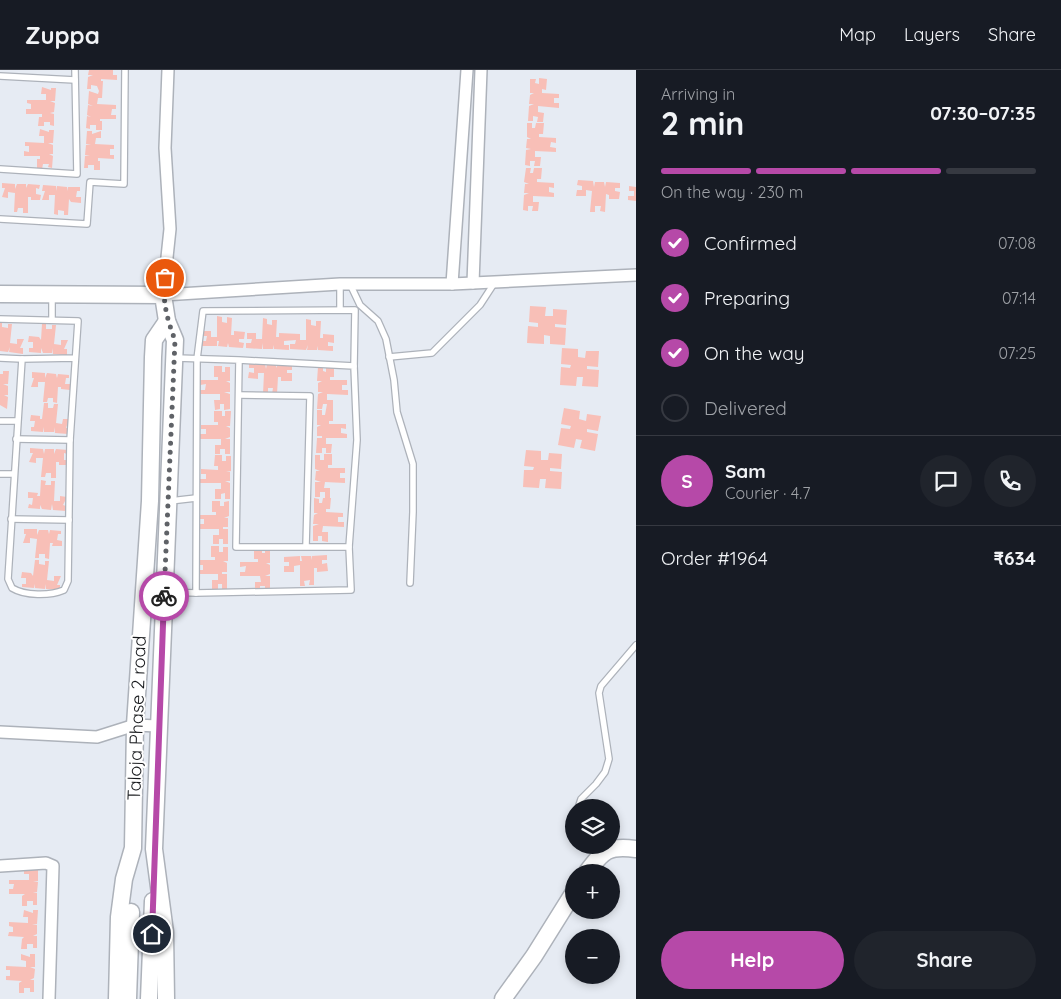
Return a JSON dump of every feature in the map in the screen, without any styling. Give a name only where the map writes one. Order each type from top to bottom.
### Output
[{"type":"street","points":[[163,295],[170,229],[165,148],[168,70]]},
{"type":"street","points":[[452,284],[467,70]]},
{"type":"street","points":[[473,283],[481,70]]},
{"type":"street","points":[[0,294],[163,295],[345,284],[452,284],[636,275]]},
{"type":"street","name":"Taloja Phase 2 road","points":[[163,295],[167,321],[175,340],[170,501],[164,592],[154,849],[164,932],[166,999]]},
{"type":"street","name":"Taloja Phase 2 road","points":[[117,999],[119,917],[124,879],[133,848],[136,725],[150,502],[154,340],[167,321]]},
{"type":"street","points":[[0,732],[97,737],[136,725],[158,726]]},
{"type":"street","points":[[620,845],[636,849]]},
{"type":"street","points":[[128,999],[133,848]]},
{"type":"street","points":[[149,999],[154,849]]},
{"type":"street","points":[[593,864],[601,854]]},
{"type":"street","points":[[0,866],[46,863],[53,866],[49,999]]},
{"type":"street","points":[[503,999],[534,956],[565,906]]},
{"type":"lane","points":[[0,169],[77,174],[76,70]]},
{"type":"lane","points":[[0,219],[87,224],[90,182],[124,184],[125,70]]},
{"type":"lane","points":[[0,76],[75,80]]},
{"type":"lane","points":[[389,357],[432,353],[480,305],[495,282]]},
{"type":"lane","points":[[345,284],[360,305],[378,321],[386,339],[397,412],[413,464],[410,583]]},
{"type":"lane","points":[[340,310],[345,284]]},
{"type":"lane","points":[[52,293],[52,320]]},
{"type":"lane","points":[[164,592],[196,593],[351,590],[349,546],[357,440],[354,366],[356,310],[203,311],[197,359],[196,593]]},
{"type":"lane","points":[[0,319],[78,321],[70,440],[68,581],[64,590],[56,593],[19,592],[12,588],[8,580],[22,359]]},
{"type":"lane","points":[[0,358],[75,358]]},
{"type":"lane","points":[[174,358],[354,366]]},
{"type":"lane","points":[[239,360],[236,546],[349,546]]},
{"type":"lane","points":[[239,395],[310,396],[306,546]]},
{"type":"lane","points":[[0,421],[17,422]]},
{"type":"lane","points":[[16,438],[70,440]]},
{"type":"lane","points":[[0,474],[14,474]]},
{"type":"lane","points":[[170,501],[196,498]]},
{"type":"lane","points":[[11,519],[70,520]]},
{"type":"lane","points":[[581,799],[600,778],[609,759],[599,693],[600,686],[636,645]]},
{"type":"building","points":[[89,70],[113,70],[113,75],[117,75],[117,80],[101,79],[103,81],[102,98],[98,98],[97,104],[116,105],[116,109],[112,109],[111,115],[116,115],[116,119],[100,119],[102,121],[102,130],[96,130],[96,125],[90,125],[90,129],[86,128],[87,116],[91,117],[87,115],[88,105],[93,106],[88,104],[89,91],[98,94],[99,91],[97,86],[91,85],[91,89],[87,89],[88,77],[93,75],[88,75]]},
{"type":"building","points":[[539,78],[547,79],[546,90],[542,89],[542,93],[559,94],[559,98],[554,98],[554,103],[559,103],[559,108],[538,106],[538,112],[544,113],[543,122],[537,122],[538,117],[533,116],[533,121],[528,121],[529,106],[534,104],[529,104],[530,95],[534,93],[530,93],[530,79],[536,79],[535,83],[539,84]]},
{"type":"building","points":[[42,87],[51,90],[51,88],[56,88],[55,101],[50,101],[55,103],[54,112],[50,113],[54,114],[54,126],[50,125],[50,122],[44,122],[44,126],[38,126],[39,117],[42,117],[42,114],[26,114],[26,109],[31,109],[31,104],[27,103],[27,100],[46,100],[46,94],[41,94]]},
{"type":"building","points":[[527,123],[532,123],[532,128],[535,128],[536,123],[544,123],[543,134],[539,134],[539,137],[556,138],[556,143],[551,142],[550,147],[556,148],[556,152],[535,151],[535,157],[541,157],[540,166],[534,166],[535,161],[530,161],[530,166],[525,165],[526,150],[531,149],[526,148],[527,139],[531,139],[527,137]]},
{"type":"building","points":[[40,129],[49,132],[49,130],[54,130],[53,143],[48,143],[53,145],[53,154],[49,154],[53,156],[52,168],[48,167],[49,164],[43,164],[42,169],[37,168],[37,159],[40,159],[40,156],[24,156],[24,151],[29,152],[29,146],[25,146],[25,142],[44,143],[44,136],[39,136]]},
{"type":"building","points":[[87,131],[92,131],[92,134],[101,131],[101,138],[96,138],[95,144],[114,145],[114,149],[110,149],[110,155],[114,155],[114,159],[98,158],[100,170],[94,170],[94,165],[88,165],[88,168],[84,168],[85,156],[90,155],[85,155],[86,145],[91,144],[86,144]]},
{"type":"building","points":[[526,168],[531,168],[530,173],[533,173],[534,168],[542,168],[541,179],[537,179],[537,182],[554,183],[554,188],[549,187],[549,192],[554,193],[554,197],[533,196],[533,202],[539,202],[538,211],[532,211],[533,206],[528,206],[528,211],[523,210],[524,195],[529,193],[524,193],[525,184],[529,184],[524,182]]},
{"type":"building","points":[[578,180],[593,181],[594,187],[595,182],[604,182],[605,187],[606,182],[620,183],[620,188],[615,188],[615,191],[620,192],[619,199],[609,199],[609,195],[606,194],[605,212],[600,211],[601,206],[595,206],[595,212],[590,212],[592,191],[586,190],[586,196],[576,196],[577,190],[582,190],[582,186],[577,185]]},
{"type":"building","points":[[2,183],[15,184],[15,189],[17,184],[26,184],[26,188],[28,184],[40,185],[39,189],[36,188],[36,194],[41,195],[40,200],[31,200],[31,197],[28,197],[28,213],[23,213],[23,208],[18,208],[17,212],[14,212],[15,193],[8,192],[8,198],[2,197],[5,188],[2,188]]},
{"type":"building","points":[[43,185],[56,186],[57,191],[57,186],[67,187],[68,191],[68,187],[80,187],[76,197],[81,197],[81,203],[71,202],[69,199],[68,215],[64,215],[64,211],[58,210],[58,215],[54,214],[55,195],[49,195],[49,200],[42,200],[45,191],[42,191]]},
{"type":"building","points":[[629,186],[636,187],[636,201],[628,200],[628,196],[634,196],[634,191],[629,191]]},
{"type":"building","points":[[530,306],[546,307],[545,316],[553,316],[553,309],[567,310],[566,325],[555,324],[555,327],[566,328],[565,345],[550,344],[550,336],[544,335],[544,344],[527,343],[528,326],[538,327],[538,323],[529,322]]},
{"type":"building","points":[[217,316],[222,317],[222,322],[227,323],[227,317],[232,318],[231,335],[234,335],[234,331],[245,332],[244,339],[239,339],[239,342],[244,343],[243,348],[229,347],[228,343],[227,347],[218,346],[219,341],[217,341],[217,346],[201,346],[201,341],[206,341],[207,336],[201,336],[202,331],[211,331],[211,337],[217,337]]},
{"type":"building","points":[[263,318],[267,319],[267,324],[272,325],[272,320],[277,320],[276,337],[279,337],[279,333],[300,334],[300,340],[306,340],[306,319],[311,320],[311,325],[316,326],[316,321],[321,321],[320,338],[323,338],[323,334],[334,335],[334,343],[328,342],[328,346],[333,346],[333,351],[318,350],[318,346],[317,350],[307,350],[308,345],[306,350],[290,349],[290,344],[295,344],[296,340],[284,341],[284,345],[289,345],[289,350],[274,349],[273,345],[273,349],[263,349],[262,343],[262,349],[246,348],[246,343],[251,343],[252,339],[247,339],[247,333],[256,333],[256,339],[262,339]]},
{"type":"building","points":[[0,323],[2,323],[2,327],[8,328],[8,324],[12,324],[10,343],[17,344],[17,339],[24,339],[20,348],[23,348],[23,354],[9,352],[10,347],[8,352],[0,351]]},
{"type":"building","points":[[42,324],[46,324],[46,329],[52,329],[52,325],[56,325],[54,344],[61,345],[61,340],[68,340],[64,349],[67,349],[67,355],[53,354],[52,348],[52,353],[43,353],[41,348],[41,353],[29,352],[29,348],[33,348],[33,342],[28,342],[29,336],[39,337],[41,340]]},
{"type":"building","points":[[562,348],[578,349],[578,357],[585,358],[586,351],[599,351],[598,367],[587,366],[587,369],[599,370],[598,387],[582,386],[583,377],[577,377],[576,386],[560,385],[561,367],[570,368],[571,365],[561,364]]},
{"type":"building","points":[[249,363],[265,364],[266,369],[267,364],[276,364],[276,368],[278,364],[292,365],[292,370],[287,370],[287,373],[292,373],[292,381],[281,381],[281,377],[278,377],[277,394],[272,394],[273,388],[268,388],[268,394],[263,394],[264,373],[258,373],[258,379],[248,378],[249,372],[254,373],[254,368],[249,368]]},
{"type":"building","points":[[214,366],[222,366],[222,372],[225,372],[225,367],[230,367],[230,381],[226,381],[230,383],[230,392],[224,392],[230,394],[230,409],[224,410],[224,404],[220,404],[220,409],[215,410],[214,400],[220,400],[220,394],[199,394],[200,390],[205,390],[206,384],[200,385],[200,380],[218,380],[218,377],[214,377]]},
{"type":"building","points":[[326,366],[334,366],[334,377],[330,377],[330,380],[347,380],[347,385],[342,385],[342,390],[348,390],[348,395],[327,394],[327,400],[333,400],[333,421],[329,421],[329,424],[346,424],[346,429],[341,428],[341,433],[347,434],[347,438],[326,438],[326,444],[332,444],[331,453],[326,453],[326,448],[322,448],[322,453],[316,453],[317,438],[322,438],[322,436],[317,436],[317,427],[321,425],[317,425],[317,410],[322,410],[322,415],[325,415],[327,404],[323,404],[322,409],[317,409],[318,394],[323,392],[318,392],[318,383],[322,381],[317,381],[318,367],[323,367],[323,371],[326,372]]},
{"type":"building","points":[[3,371],[9,371],[8,384],[3,384],[8,386],[8,395],[4,395],[8,397],[7,409],[0,405],[0,374],[3,374]]},
{"type":"building","points":[[32,372],[45,373],[45,378],[47,373],[56,374],[57,378],[58,374],[69,375],[69,378],[66,378],[65,384],[70,384],[70,390],[58,387],[57,403],[53,402],[53,398],[48,398],[47,402],[43,402],[45,382],[38,382],[38,387],[31,387],[34,378],[32,378]]},
{"type":"building","points":[[44,403],[48,403],[48,408],[53,408],[54,404],[58,404],[56,423],[62,424],[63,419],[69,419],[66,428],[69,428],[68,434],[55,433],[54,427],[54,432],[44,432],[43,427],[43,432],[31,431],[35,421],[30,421],[31,415],[40,416],[40,419],[42,419]]},
{"type":"building","points":[[564,408],[580,411],[579,419],[586,421],[587,414],[601,416],[598,431],[587,429],[587,432],[598,434],[595,451],[580,448],[582,440],[576,439],[574,448],[558,445],[561,428],[570,429],[571,426],[561,424]]},
{"type":"building","points":[[214,411],[222,411],[222,416],[225,416],[225,411],[231,411],[230,426],[226,426],[230,428],[230,437],[225,439],[230,439],[230,454],[225,454],[225,449],[220,449],[220,454],[215,454],[215,445],[221,445],[221,439],[200,439],[200,434],[206,434],[206,429],[201,429],[201,425],[218,425],[218,422],[214,422]]},
{"type":"building","points":[[30,448],[43,449],[44,454],[45,449],[54,449],[54,454],[56,449],[68,450],[67,454],[64,453],[64,460],[69,460],[68,465],[59,465],[59,462],[56,462],[56,478],[51,478],[51,473],[46,473],[45,477],[41,477],[43,458],[36,458],[36,463],[29,462],[33,453],[30,453]]},
{"type":"building","points":[[526,450],[541,451],[541,460],[548,460],[549,453],[562,454],[561,469],[550,468],[550,471],[562,472],[561,489],[545,488],[546,479],[540,479],[539,488],[523,487],[524,470],[533,470],[534,467],[524,466]]},
{"type":"building","points":[[324,454],[332,454],[332,465],[328,465],[328,468],[345,468],[345,473],[340,473],[340,478],[345,478],[345,483],[325,482],[324,488],[330,488],[330,498],[325,498],[325,492],[320,492],[320,497],[315,497],[315,482],[321,482],[315,480],[316,471],[320,471],[315,469],[315,455],[320,455],[320,460],[324,460]]},
{"type":"building","points":[[215,455],[222,455],[222,461],[226,461],[226,456],[231,456],[231,471],[226,472],[230,472],[230,481],[225,481],[230,483],[230,499],[225,499],[225,493],[221,494],[221,499],[215,499],[215,489],[221,489],[221,483],[200,483],[200,479],[206,479],[206,474],[201,474],[201,469],[218,470],[218,466],[214,466]]},
{"type":"building","points":[[41,480],[46,481],[45,485],[51,485],[51,481],[55,481],[54,501],[60,501],[60,496],[67,497],[63,505],[66,506],[66,511],[53,510],[52,504],[51,510],[42,509],[40,505],[40,509],[28,508],[29,504],[32,505],[33,498],[28,498],[28,492],[38,493],[37,496],[40,496]]},
{"type":"building","points":[[314,498],[319,499],[319,503],[322,503],[323,498],[331,498],[330,509],[326,509],[326,512],[343,513],[343,517],[338,517],[338,522],[344,522],[344,527],[323,526],[322,532],[328,532],[328,542],[322,541],[322,536],[318,536],[318,541],[313,541],[313,526],[319,524],[313,524],[314,515],[318,513],[314,513]]},
{"type":"building","points":[[212,501],[220,501],[220,506],[224,506],[224,502],[229,501],[229,516],[224,518],[228,518],[228,527],[223,527],[223,529],[228,529],[228,544],[223,544],[223,539],[219,539],[219,544],[213,544],[213,535],[219,535],[219,529],[198,529],[198,524],[204,524],[204,519],[199,519],[199,515],[216,515],[216,512],[212,512]]},
{"type":"building","points":[[24,529],[37,529],[37,535],[39,530],[48,530],[49,534],[50,530],[61,531],[61,534],[58,534],[57,540],[62,541],[62,546],[52,546],[53,543],[50,543],[49,559],[45,558],[45,554],[39,554],[39,558],[35,558],[37,539],[30,538],[30,543],[23,543],[26,534],[24,534]]},
{"type":"building","points":[[211,546],[219,546],[219,552],[223,552],[223,547],[228,547],[228,561],[223,561],[227,563],[227,572],[222,572],[222,574],[227,574],[227,590],[222,590],[222,584],[218,584],[218,590],[212,590],[212,580],[218,580],[218,574],[197,574],[197,570],[203,570],[203,565],[198,565],[198,560],[215,560],[215,557],[211,557]]},
{"type":"building","points":[[254,548],[262,548],[262,553],[265,553],[265,548],[270,549],[270,563],[266,563],[270,565],[270,574],[265,576],[270,576],[270,591],[265,591],[265,586],[260,586],[260,591],[255,591],[255,582],[261,582],[260,576],[240,576],[240,572],[245,572],[246,566],[240,567],[240,562],[258,562],[258,559],[254,559]]},
{"type":"building","points":[[327,555],[327,560],[322,560],[322,564],[327,563],[328,571],[317,572],[317,568],[314,568],[314,585],[309,585],[310,580],[304,581],[305,586],[300,586],[300,565],[294,566],[294,572],[284,572],[284,566],[289,566],[289,562],[284,562],[284,557],[300,556],[300,561],[302,561],[301,556],[311,556],[312,560],[312,556]]},
{"type":"building","points":[[35,560],[39,560],[39,564],[45,565],[45,561],[49,561],[47,580],[54,581],[54,576],[61,576],[57,585],[60,585],[60,590],[46,589],[45,584],[45,589],[35,588],[34,584],[34,588],[22,587],[22,584],[26,584],[26,578],[21,578],[22,572],[31,573],[33,576]]},
{"type":"building","points":[[24,867],[28,867],[28,870],[38,867],[38,881],[33,882],[38,882],[37,892],[33,893],[37,893],[37,905],[33,905],[33,901],[27,901],[27,906],[22,906],[22,896],[25,894],[9,894],[9,889],[13,889],[14,884],[9,884],[9,880],[29,880],[29,874],[24,874]]},
{"type":"building","points":[[24,910],[33,913],[33,910],[38,910],[37,924],[32,925],[37,925],[37,934],[33,936],[37,936],[37,948],[33,948],[33,944],[27,944],[27,949],[21,949],[24,937],[8,936],[9,932],[13,932],[13,927],[9,926],[9,922],[28,923],[28,917],[23,917]]},
{"type":"building","points":[[21,954],[30,957],[30,954],[35,954],[35,967],[30,967],[35,969],[34,978],[30,980],[34,980],[34,992],[30,992],[30,988],[24,988],[24,993],[19,993],[19,983],[22,981],[6,980],[6,976],[10,976],[10,970],[6,970],[6,966],[26,967],[26,961],[21,960]]},
{"type":"way so far","points":[[164,596],[170,501],[175,340],[167,321],[163,295],[165,278]]},
{"type":"route","points":[[152,934],[164,596]]}]
